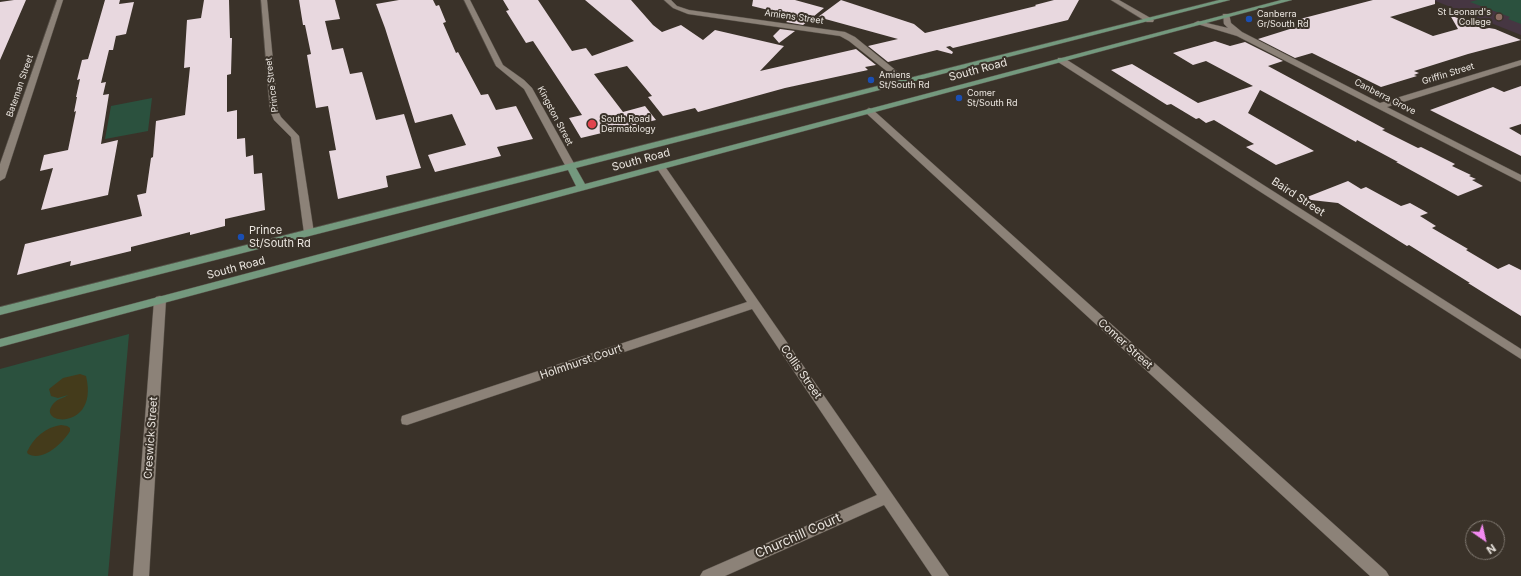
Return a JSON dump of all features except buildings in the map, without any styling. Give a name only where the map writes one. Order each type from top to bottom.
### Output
[{"type":"main road","name":"South Road","points":[[0,311],[1227,0]]},
{"type":"main road","name":"South Road","points":[[0,343],[1283,1]]},
{"type":"main road","points":[[571,167],[582,188]]},
{"type":"street","name":"Bateman Street","points":[[0,178],[60,0]]},
{"type":"street","name":"Prince Street","points":[[264,0],[274,111],[277,118],[295,136],[309,233]]},
{"type":"street","name":"Kingston Street","points":[[467,0],[500,66],[521,80],[528,88],[571,167]]},
{"type":"street","name":"Amiens Street","points":[[667,0],[675,7],[688,12],[842,34],[852,39],[906,82]]},
{"type":"street","points":[[1114,0],[1150,20]]},
{"type":"street","name":"Canberra Grove","points":[[1226,16],[1228,24],[1240,34]]},
{"type":"street","name":"Canberra Grove","points":[[1198,24],[1218,27],[1240,34],[1521,179]]},
{"type":"street","name":"Baird Street","points":[[1061,60],[1521,355]]},
{"type":"street","name":"Griffin Street","points":[[1380,106],[1521,62]]},
{"type":"street","name":"Comer Street","points":[[869,111],[1381,576]]},
{"type":"street","name":"Collis Street","points":[[661,167],[941,576]]},
{"type":"street","name":"Creswick Street","points":[[141,576],[160,300]]},
{"type":"street","name":"Holmhurst Court","points":[[407,420],[754,304]]},
{"type":"street","name":"Churchill Court","points":[[708,576],[887,497]]},
{"type":"shaded area","name":"St Leonard's College","points":[[1433,0],[1521,0],[1521,35]]},
{"type":"green space","points":[[1477,0],[1521,0],[1521,24],[1508,19],[1510,17],[1470,2]]},
{"type":"green space","points":[[152,98],[148,131],[105,139],[111,106]]},
{"type":"green space","points":[[129,334],[108,576],[0,576],[0,369]]},
{"type":"sand","points":[[80,374],[86,376],[88,394],[84,407],[76,415],[67,419],[58,419],[52,416],[50,410],[55,402],[68,395],[58,398],[51,396],[49,389],[63,378]]},
{"type":"sand","points":[[61,425],[70,428],[70,431],[58,446],[40,455],[34,456],[28,454],[27,452],[36,438],[50,428]]},
{"type":"place","name":"St Leonard's College","points":[[1499,17]]},
{"type":"place","name":"Canberra Gr/South Rd","points":[[1249,19]]},
{"type":"place","name":"Amiens St/South Rd","points":[[871,80]]},
{"type":"place","name":"Comer St/South Rd","points":[[959,98]]},
{"type":"place","name":"South Road Dermatology","points":[[592,124]]},
{"type":"place","name":"Prince St/South Rd","points":[[241,237]]}]
